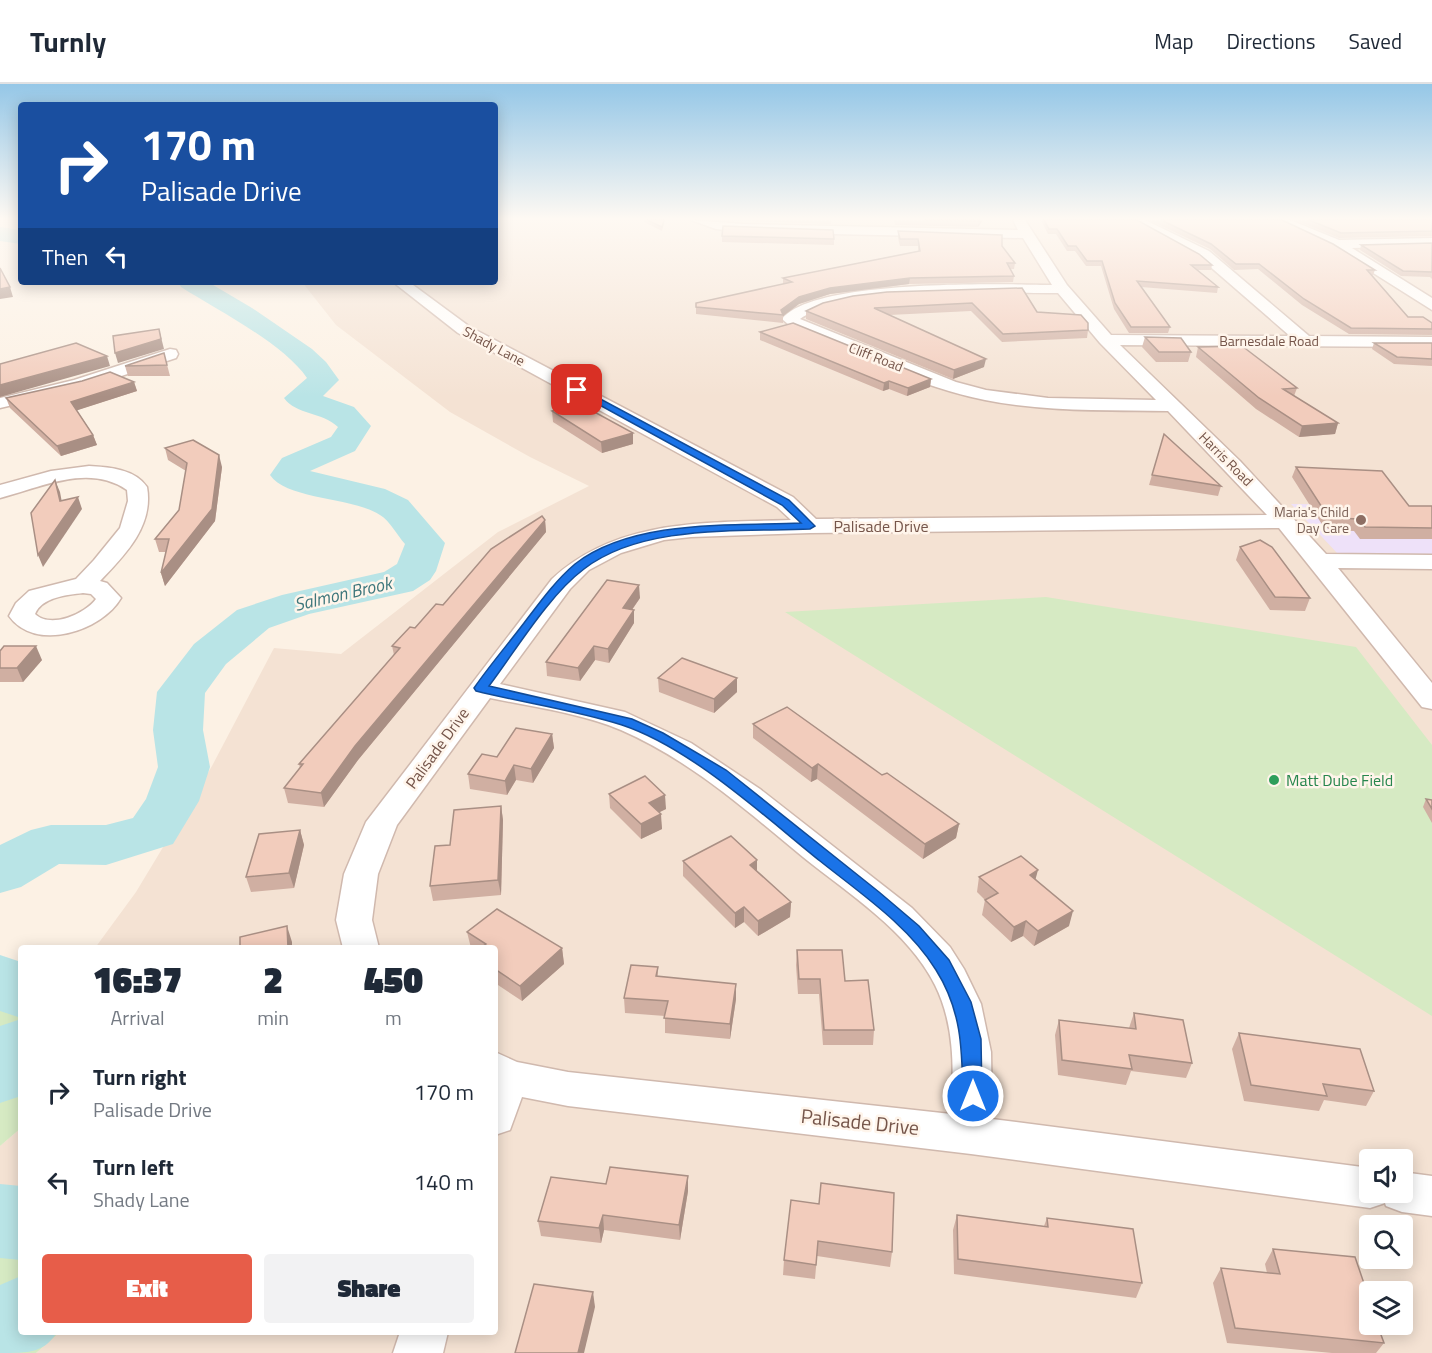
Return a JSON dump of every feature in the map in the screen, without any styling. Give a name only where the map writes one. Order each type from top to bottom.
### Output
[{"type":"street","name":"Harris Road","points":[[1057,279],[1106,340],[1231,463],[1284,521],[1432,701]]},
{"type":"street","points":[[1233,279],[1306,342]]},
{"type":"street","points":[[1393,279],[1432,305]]},
{"type":"street","name":"Shady Lane","points":[[404,285],[464,330],[785,502],[810,526]]},
{"type":"street","points":[[1407,288],[1432,288]]},
{"type":"street","name":"Cliff Road","points":[[1064,289],[912,290],[806,309],[790,319],[801,327],[967,391],[1038,402],[1171,406]]},
{"type":"street","name":"Barnesdale Road","points":[[1106,340],[1432,342]]},
{"type":"street","points":[[0,403],[79,384],[171,354]]},
{"type":"street","points":[[0,492],[58,476],[96,472],[121,476],[137,487],[139,499],[131,525],[117,547],[83,586]]},
{"type":"street","name":"Palisade Drive","points":[[360,945],[354,920],[361,874],[382,822],[561,584],[581,565],[613,548],[641,539],[691,530],[810,526],[1284,521]]},
{"type":"street","points":[[1319,561],[1432,562]]},
{"type":"street","points":[[481,688],[617,720],[658,736],[721,774],[913,930],[943,965],[962,1002],[972,1039],[971,1135]]},
{"type":"street","points":[[498,1098],[502,1073]]},
{"type":"street","name":"Palisade Drive","points":[[502,1073],[568,1089],[971,1135],[1359,1187]]},
{"type":"street","points":[[1413,1193],[1432,1196]]},
{"type":"street","points":[[418,1353],[423,1335]]},
{"type":"shaded area","points":[[498,279],[1432,279],[1432,1353],[36,1353],[57,1335],[498,1335],[498,945],[97,945],[136,892],[212,766],[274,648],[341,654],[498,532],[589,486],[530,457],[450,412],[336,325],[304,285],[498,285]]},
{"type":"shaded area","name":"Maria's Child Day Care","points":[[1291,504],[1399,505],[1432,536],[1432,554],[1337,553]]},
{"type":"shaded area","points":[[18,1131],[18,1198],[0,1197],[0,1146]]},
{"type":"green space","points":[[1046,597],[1356,647],[1432,745],[1432,1016],[785,612]]},
{"type":"green space","points":[[18,1001],[18,1131],[0,1146],[0,1009]]},
{"type":"green space","points":[[0,1197],[18,1198],[18,1335],[57,1335],[36,1353],[0,1353]]},
{"type":"building","points":[[0,279],[6,279],[10,287],[0,289]]},
{"type":"building","points":[[786,279],[900,279],[830,288],[799,297],[781,310],[783,315],[696,307],[696,303],[792,282]]},
{"type":"building","points":[[1108,279],[1208,279],[1218,287],[1137,281],[1170,327],[1131,327],[1115,303]]},
{"type":"building","points":[[1279,279],[1375,279],[1408,317],[1423,317],[1432,323],[1432,329],[1351,328],[1304,299]]},
{"type":"building","points":[[1022,288],[1037,312],[1081,315],[1088,323],[1088,330],[1003,334],[972,303],[874,308],[986,359],[954,370],[806,311],[823,303],[853,296],[887,292]]},
{"type":"building","points":[[793,323],[931,379],[908,388],[889,381],[884,383],[760,332]]},
{"type":"building","points":[[159,329],[161,339],[115,353],[113,336]]},
{"type":"building","points":[[1145,337],[1181,338],[1191,352],[1159,352]]},
{"type":"building","points":[[76,343],[107,356],[0,385],[0,364]]},
{"type":"building","points":[[1374,343],[1432,343],[1432,359],[1397,357]]},
{"type":"building","points":[[1242,346],[1297,388],[1283,389],[1338,423],[1302,426],[1259,398],[1198,347]]},
{"type":"building","points":[[164,353],[167,365],[125,366]]},
{"type":"building","points":[[110,372],[134,382],[71,402],[93,435],[57,446],[6,398],[82,381]]},
{"type":"building","points":[[578,403],[633,433],[601,442],[552,411]]},
{"type":"building","points":[[1164,434],[1221,486],[1152,475]]},
{"type":"building","points":[[193,440],[219,455],[212,509],[161,573],[169,539],[155,539],[179,510],[187,463],[165,448]]},
{"type":"building","points":[[1296,467],[1382,471],[1409,506],[1432,506],[1432,528],[1365,527],[1359,519],[1335,518],[1327,515]]},
{"type":"building","points":[[55,480],[60,501],[78,497],[38,555],[31,513]]},
{"type":"building","points":[[542,516],[545,520],[355,746],[321,793],[284,788],[303,764],[299,764],[400,648],[392,646],[410,627],[415,628],[436,604],[443,605],[491,549]]},
{"type":"building","points":[[1260,540],[1272,547],[1310,598],[1275,597],[1240,547]]},
{"type":"building","points":[[607,580],[639,585],[623,608],[634,610],[608,649],[594,646],[578,668],[546,662]]},
{"type":"building","points":[[4,646],[36,646],[17,668],[0,668],[0,651]]},
{"type":"building","points":[[682,658],[737,678],[714,699],[658,678]]},
{"type":"building","points":[[787,707],[882,775],[887,773],[959,824],[925,844],[818,764],[812,768],[753,724]]},
{"type":"building","points":[[516,728],[552,734],[531,769],[514,765],[505,781],[468,774],[482,754],[497,757]]},
{"type":"building","points":[[645,776],[665,795],[649,803],[661,814],[641,824],[609,794]]},
{"type":"building","points":[[1426,799],[1432,800],[1432,809]]},
{"type":"building","points":[[501,806],[498,880],[430,886],[435,846],[450,845],[454,810]]},
{"type":"building","points":[[300,830],[289,873],[246,877],[259,834]]},
{"type":"building","points":[[731,836],[757,860],[750,865],[791,902],[758,921],[744,907],[735,913],[683,861]]},
{"type":"building","points":[[1021,856],[1038,870],[1030,875],[1073,911],[1038,931],[1026,921],[1014,927],[985,900],[998,893],[979,877]]},
{"type":"building","points":[[497,909],[562,948],[520,986],[498,971],[498,945],[484,945],[486,944],[467,932]]},
{"type":"building","points":[[287,926],[288,945],[240,945],[240,937]]},
{"type":"building","points":[[797,950],[842,950],[845,981],[868,980],[874,1030],[824,1030],[820,979],[799,979]]},
{"type":"building","points":[[631,965],[658,967],[656,976],[736,984],[730,1024],[664,1018],[668,1001],[624,998]]},
{"type":"building","points":[[1134,1013],[1183,1020],[1192,1063],[1129,1055],[1132,1069],[1062,1060],[1059,1020],[1136,1029]]},
{"type":"building","points":[[1239,1033],[1360,1049],[1374,1091],[1323,1084],[1327,1096],[1251,1085]]},
{"type":"building","points":[[610,1167],[688,1176],[679,1225],[603,1215],[599,1228],[538,1221],[551,1177],[606,1184]]},
{"type":"building","points":[[821,1183],[894,1193],[892,1252],[818,1241],[816,1265],[784,1260],[791,1200],[819,1204]]},
{"type":"building","points":[[957,1215],[1048,1227],[1047,1218],[1133,1229],[1142,1283],[958,1259]]},
{"type":"building","points":[[1273,1249],[1355,1257],[1363,1281],[1359,1281],[1359,1335],[1381,1335],[1384,1343],[1235,1328],[1221,1268],[1280,1274]]},
{"type":"building","points":[[534,1284],[593,1292],[578,1353],[515,1353]]},
{"type":"waterway","name":"Salmon Brook","points":[[0,872],[27,855],[51,844],[106,845],[153,831],[172,801],[184,767],[178,730],[181,692],[210,654],[253,619],[297,604],[398,582],[415,571],[425,543],[395,508],[372,497],[320,486],[288,475],[294,465],[343,444],[355,426],[343,414],[300,398],[324,380],[302,355],[263,327],[195,285]]},
{"type":"waterway","name":"Salmon Brook","points":[[0,980],[18,990]]},
{"type":"waterway","name":"Salmon Brook","points":[[0,1074],[18,1051]]},
{"type":"waterway","name":"Salmon Brook","points":[[0,1221],[18,1223]]},
{"type":"waterway","name":"Salmon Brook","points":[[0,1333],[18,1320]]},
{"type":"place","name":"Maria's Child Day Care","points":[[1361,520]]},
{"type":"place","name":"Matt Dube Field","points":[[1274,780]]},
{"type":"route","points":[[577,390],[785,502],[810,526],[691,530],[662,534],[613,548],[581,565],[561,584],[481,688],[627,722],[658,736],[721,774],[873,896],[913,930],[943,965],[962,1002],[972,1039],[973,1096]]}]
